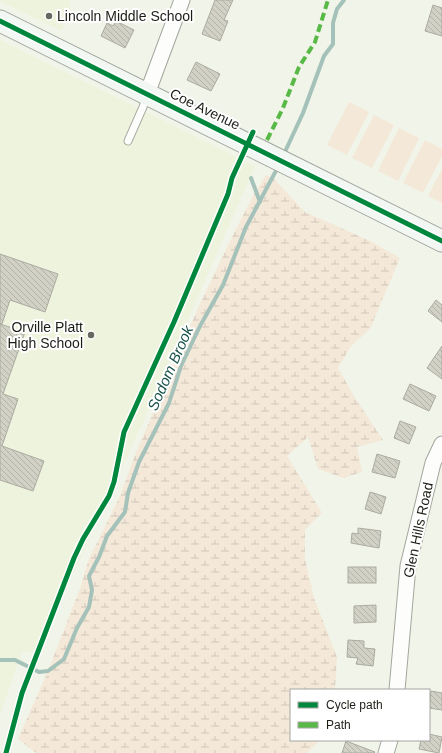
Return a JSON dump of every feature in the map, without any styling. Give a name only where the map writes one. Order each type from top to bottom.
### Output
[{"type":"street","points":[[147,94],[182,0]]},
{"type":"street","name":"Coe Avenue","points":[[0,21],[442,241]]},
{"type":"street","name":"Glen Hills Road","points":[[397,689],[408,566],[438,465],[442,444]]},
{"type":"street","points":[[386,753],[390,741]]},
{"type":"lane","points":[[128,141],[147,94]]},
{"type":"shaded area","name":"Lincoln Middle School","points":[[0,0],[71,0],[62,31]]},
{"type":"shaded area","name":"Orville Platt High School","points":[[0,40],[255,166],[143,422],[38,652],[22,652],[0,714]]},
{"type":"green space","points":[[349,102],[369,112],[347,155],[327,145]]},
{"type":"green space","points":[[374,115],[394,125],[372,168],[352,158]]},
{"type":"green space","points":[[399,128],[419,138],[398,181],[378,171]]},
{"type":"green space","points":[[425,140],[442,149],[442,156],[423,193],[403,183]]},
{"type":"green space","points":[[442,169],[442,203],[428,196]]},
{"type":"green space","points":[[266,175],[273,178],[305,212],[370,241],[400,258],[370,329],[351,346],[338,368],[354,396],[383,440],[357,447],[362,472],[343,478],[318,469],[308,437],[287,456],[322,513],[305,530],[305,559],[314,598],[337,657],[335,689],[290,689],[290,741],[319,741],[307,753],[36,753],[18,739],[48,671],[81,586],[88,561],[120,496],[135,455],[198,308],[254,194]]},
{"type":"building","points":[[215,0],[233,0],[224,20],[228,21],[220,41],[202,34]]},
{"type":"building","points":[[433,5],[442,8],[442,36],[425,31]]},
{"type":"building","points":[[116,21],[134,30],[125,48],[101,36],[107,23],[113,26]]},
{"type":"building","points":[[196,62],[220,74],[211,91],[187,80]]},
{"type":"building","points":[[0,254],[58,274],[45,312],[10,300],[2,324],[0,324]]},
{"type":"building","points":[[436,300],[442,305],[442,322],[428,311]]},
{"type":"building","points":[[0,324],[25,332],[3,394],[18,399],[2,446],[44,461],[33,491],[0,480]]},
{"type":"building","points":[[442,346],[442,379],[427,368]]},
{"type":"building","points":[[410,384],[436,396],[429,411],[403,399]]},
{"type":"building","points":[[400,421],[416,427],[409,444],[394,438]]},
{"type":"building","points":[[377,454],[400,461],[395,478],[372,472]]},
{"type":"building","points":[[370,492],[386,497],[381,514],[365,509]]},
{"type":"building","points":[[358,528],[381,531],[379,548],[351,543],[352,533],[358,534]]},
{"type":"building","points":[[348,567],[376,567],[376,583],[348,583]]},
{"type":"building","points":[[376,605],[376,622],[354,623],[354,606]]},
{"type":"building","points":[[348,640],[364,641],[364,648],[375,649],[373,666],[356,664],[358,658],[347,657]]},
{"type":"building","points":[[431,691],[442,693],[442,710],[430,708]]},
{"type":"building","points":[[430,734],[442,737],[439,753],[419,749],[421,741],[430,741]]},
{"type":"building","points":[[346,741],[375,752],[342,753]]},
{"type":"waterway","name":"Sodom Brook","points":[[283,156],[303,113],[324,56],[333,44],[333,23],[337,9],[344,0]]},
{"type":"waterway","name":"Sodom Brook","points":[[0,660],[15,660],[39,672],[48,671],[64,659],[77,628],[89,607],[92,590],[89,576],[99,557],[107,536],[125,512],[128,493],[139,462],[169,403],[181,366],[200,326],[223,285],[246,227],[279,165]]},
{"type":"waterway","points":[[251,178],[260,202]]},
{"type":"marked path","points":[[267,140],[283,108],[299,67],[315,42],[328,0]]},
{"type":"cycle path","points":[[0,21],[442,241]]},
{"type":"cycle path","points":[[6,753],[22,693],[74,558],[83,539],[109,496],[114,482],[124,432],[174,322],[228,194],[232,178],[253,132]]},
{"type":"place","name":"Lincoln Middle School","points":[[49,16]]},
{"type":"place","name":"Orville Platt High School","points":[[91,335]]}]
